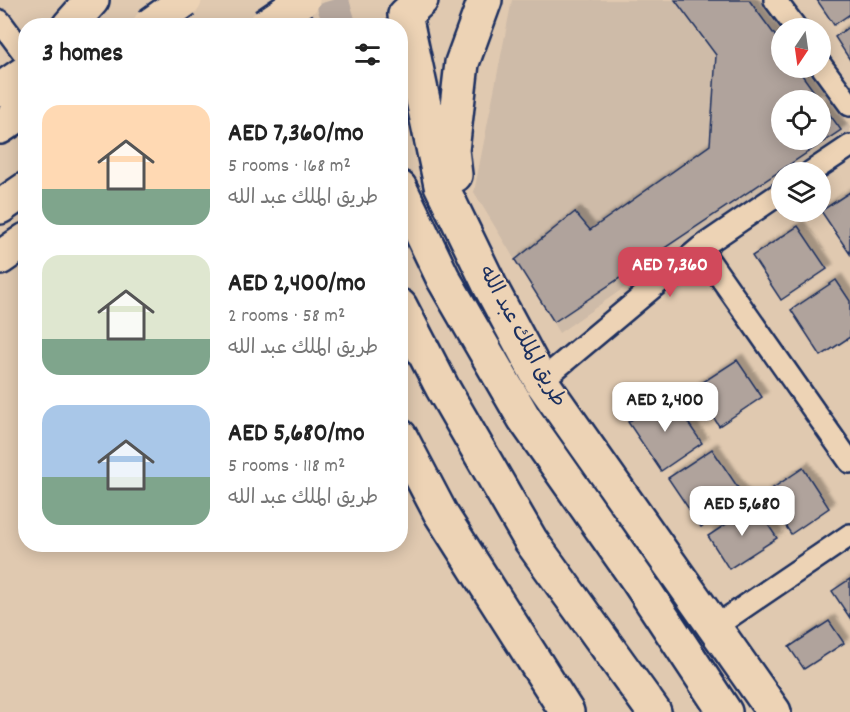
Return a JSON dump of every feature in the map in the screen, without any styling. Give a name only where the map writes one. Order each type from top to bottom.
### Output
[{"type":"main road","points":[[76,18],[92,0]]},
{"type":"main road","points":[[154,0],[155,18]]},
{"type":"main road","points":[[160,18],[185,0]]},
{"type":"main road","points":[[277,18],[303,0]]},
{"type":"main road","points":[[459,222],[452,150],[459,85],[462,63],[485,0]]},
{"type":"main road","name":"طريق الملك عبد الله","points":[[409,10],[441,185],[541,381],[716,626],[774,712]]},
{"type":"main road","points":[[0,90],[18,78]]},
{"type":"main road","points":[[0,128],[18,116]]},
{"type":"main road","points":[[0,207],[18,195]]},
{"type":"main road","name":"طريق الملك عبد الله","points":[[408,205],[443,278],[524,418],[637,579],[725,712]]},
{"type":"main road","points":[[0,258],[18,246]]},
{"type":"main road","points":[[0,262],[18,255]]},
{"type":"main road","points":[[408,321],[442,387],[531,540],[654,712]]},
{"type":"main road","points":[[408,451],[441,514],[567,712]]},
{"type":"main road","points":[[637,579],[743,712]]},
{"type":"street","points":[[775,0],[788,18]]},
{"type":"street","points":[[0,21],[18,45]]},
{"type":"street","points":[[830,78],[850,105]]},
{"type":"street","points":[[826,162],[850,146]]},
{"type":"street","points":[[541,381],[700,248],[771,200]]},
{"type":"street","points":[[700,248],[850,462]]},
{"type":"street","points":[[716,626],[850,536]]},
{"type":"shaded area","points":[[512,0],[761,0],[773,18],[771,18],[771,78],[815,78],[824,90],[771,90],[771,150],[823,150],[806,162],[771,162],[771,186],[559,333],[474,192]]},
{"type":"shaded area","points":[[831,100],[850,127],[850,132],[831,145]]},
{"type":"building","points":[[675,0],[749,0],[771,30],[771,78],[804,78],[813,90],[771,90],[771,150],[811,150],[793,162],[771,162],[771,177],[554,322],[515,260],[575,212],[590,230],[710,145],[716,55]]},
{"type":"building","points":[[817,0],[850,0],[850,14],[834,25]]},
{"type":"building","points":[[850,26],[850,60],[835,37]]},
{"type":"building","points":[[831,116],[841,130],[831,137]]},
{"type":"building","points":[[850,192],[850,254],[828,222],[831,222],[831,204]]},
{"type":"building","points":[[798,226],[827,269],[781,300],[752,256]]},
{"type":"building","points":[[836,280],[850,301],[850,337],[821,356],[791,310]]},
{"type":"building","points":[[737,360],[762,397],[719,426],[694,388]]},
{"type":"building","points":[[669,395],[702,443],[661,471],[628,422]]},
{"type":"building","points":[[712,449],[745,498],[701,527],[668,478]]},
{"type":"building","points":[[803,468],[829,508],[791,534],[764,494]]},
{"type":"building","points":[[755,505],[777,538],[729,569],[708,536]]},
{"type":"building","points":[[850,579],[850,618],[832,591]]},
{"type":"building","points":[[829,621],[844,643],[804,669],[789,647]]},
{"type":"tunnel","points":[[332,0],[338,18]]}]
